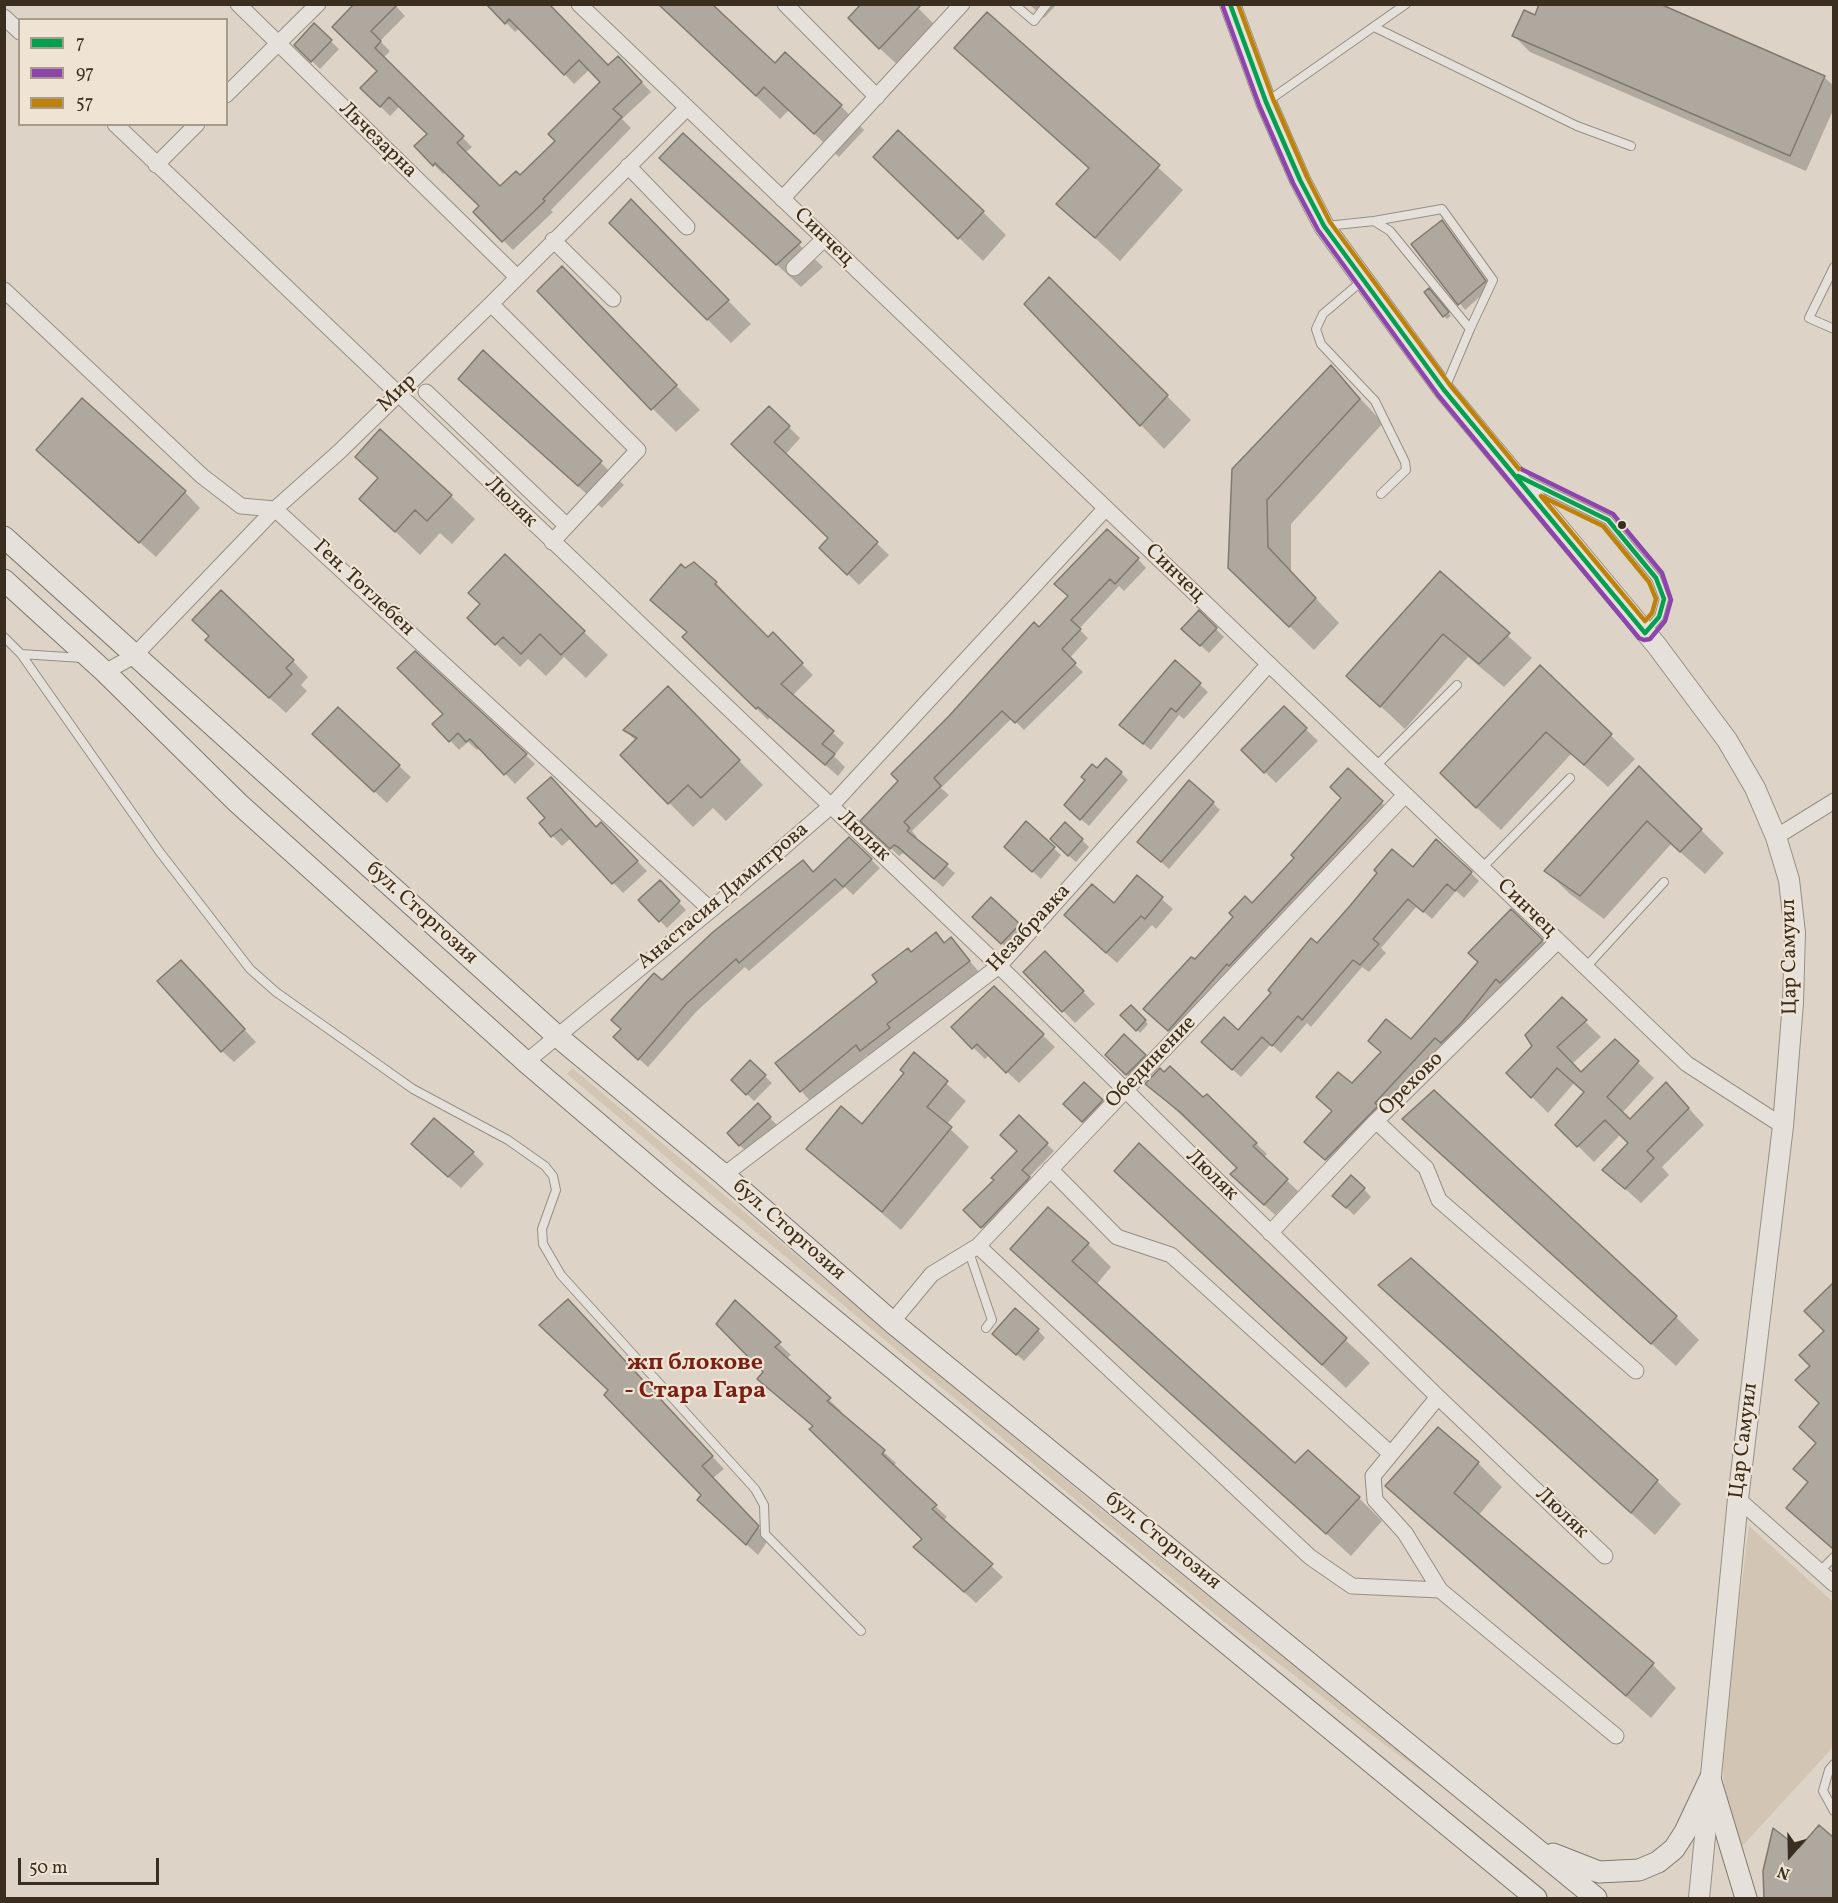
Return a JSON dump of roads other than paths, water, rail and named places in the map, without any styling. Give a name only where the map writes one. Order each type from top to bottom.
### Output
[{"type":"main road","name":"бул. Сторгозия","points":[[4,537],[557,1036],[724,1175],[892,1322],[1596,1899]]},
{"type":"main road","name":"бул. Сторгозия","points":[[4,580],[97,665],[238,802],[526,1062],[669,1184],[1536,1899]]},
{"type":"main road","points":[[1505,1823],[1548,1851],[1581,1866],[1599,1872],[1640,1870],[1658,1862],[1674,1850],[1710,1779]]},
{"type":"main road","points":[[1710,1779],[1746,1899]]},
{"type":"street","name":"Лъчезарна","points":[[238,4],[516,276]]},
{"type":"street","points":[[228,93],[318,4]]},
{"type":"street","name":"Синчец","points":[[579,4],[1687,1064],[1783,1126]]},
{"type":"street","points":[[785,4],[877,97]]},
{"type":"street","points":[[782,199],[962,4]]},
{"type":"street","name":"Цар Самуил","points":[[1230,4],[1266,102],[1300,180],[1324,226],[1362,281],[1444,390],[1680,675],[1727,740],[1755,788],[1776,837],[1789,880],[1795,933],[1793,1003],[1783,1126],[1738,1499],[1699,1899]]},
{"type":"street","points":[[4,18],[18,30]]},
{"type":"street","name":"Мир","points":[[97,665],[135,657],[276,509],[491,304],[516,276],[687,108]]},
{"type":"street","name":"Люляк","points":[[117,126],[999,966],[1438,1397],[1605,1556]]},
{"type":"street","points":[[156,165],[195,126]]},
{"type":"street","points":[[628,166],[687,227]]},
{"type":"street","points":[[794,268],[824,239]]},
{"type":"street","points":[[554,240],[613,299]]},
{"type":"street","points":[[4,290],[202,476],[241,506],[276,509]]},
{"type":"street","points":[[491,304],[638,450],[552,542]]},
{"type":"street","points":[[426,392],[567,526]]},
{"type":"street","name":"Анастасия Димитрова","points":[[526,1062],[711,910],[831,806],[1106,508]]},
{"type":"street","name":"Ген. Тотлебен","points":[[276,509],[711,910]]},
{"type":"street","name":"Незабравка","points":[[724,1175],[999,966],[1269,664]]},
{"type":"street","name":"Обединение","points":[[892,1322],[932,1274],[974,1249],[1405,795]]},
{"type":"street","points":[[1776,837],[1833,801]]},
{"type":"street","name":"Орехово","points":[[1270,1233],[1376,1121],[1558,941]]},
{"type":"street","points":[[1376,1121],[1426,1168],[1440,1200],[1636,1371]]},
{"type":"street","points":[[1050,1169],[1117,1237],[1171,1256],[1391,1454]]},
{"type":"street","points":[[974,1249],[1310,1557],[1352,1586],[1440,1590]]},
{"type":"street","points":[[1438,1397],[1373,1476],[1375,1500],[1405,1533],[1440,1590],[1616,1736]]},
{"type":"street","points":[[1738,1499],[1833,1584]]},
{"type":"lane","points":[[1014,4],[1034,21],[1047,4]]},
{"type":"lane","points":[[1266,102],[1407,4]]},
{"type":"lane","points":[[1374,27],[1577,126],[1631,146]]},
{"type":"lane","points":[[1324,226],[1374,221],[1442,209],[1493,280],[1444,390]]},
{"type":"lane","points":[[1374,221],[1390,231],[1470,329]]},
{"type":"lane","points":[[1833,267],[1809,318],[1833,329]]},
{"type":"lane","points":[[1362,281],[1323,314],[1316,328],[1321,344],[1375,402],[1405,462],[1406,470],[1381,494]]},
{"type":"lane","points":[[1518,477],[1608,520],[1656,578],[1664,599],[1659,617],[1645,633]]},
{"type":"lane","points":[[4,637],[21,654],[159,851],[250,969],[276,993],[413,1089],[508,1140],[545,1166],[553,1176],[556,1190],[542,1229],[543,1244],[561,1275],[755,1489],[764,1505],[765,1534],[861,1631]]},
{"type":"lane","points":[[21,654],[97,665]]},
{"type":"lane","points":[[1376,766],[1457,685]]},
{"type":"lane","points":[[1483,867],[1570,778]]},
{"type":"lane","points":[[1586,967],[1664,882]]},
{"type":"lane","points":[[974,1249],[992,1320],[986,1328]]},
{"type":"lane","points":[[1819,1572],[1833,1557]]},
{"type":"lane","points":[[1833,1764],[1823,1791],[1833,1811]]},
{"type":"district","name":"жп блокове - Стара Гара","points":[[695,1379]]}]
